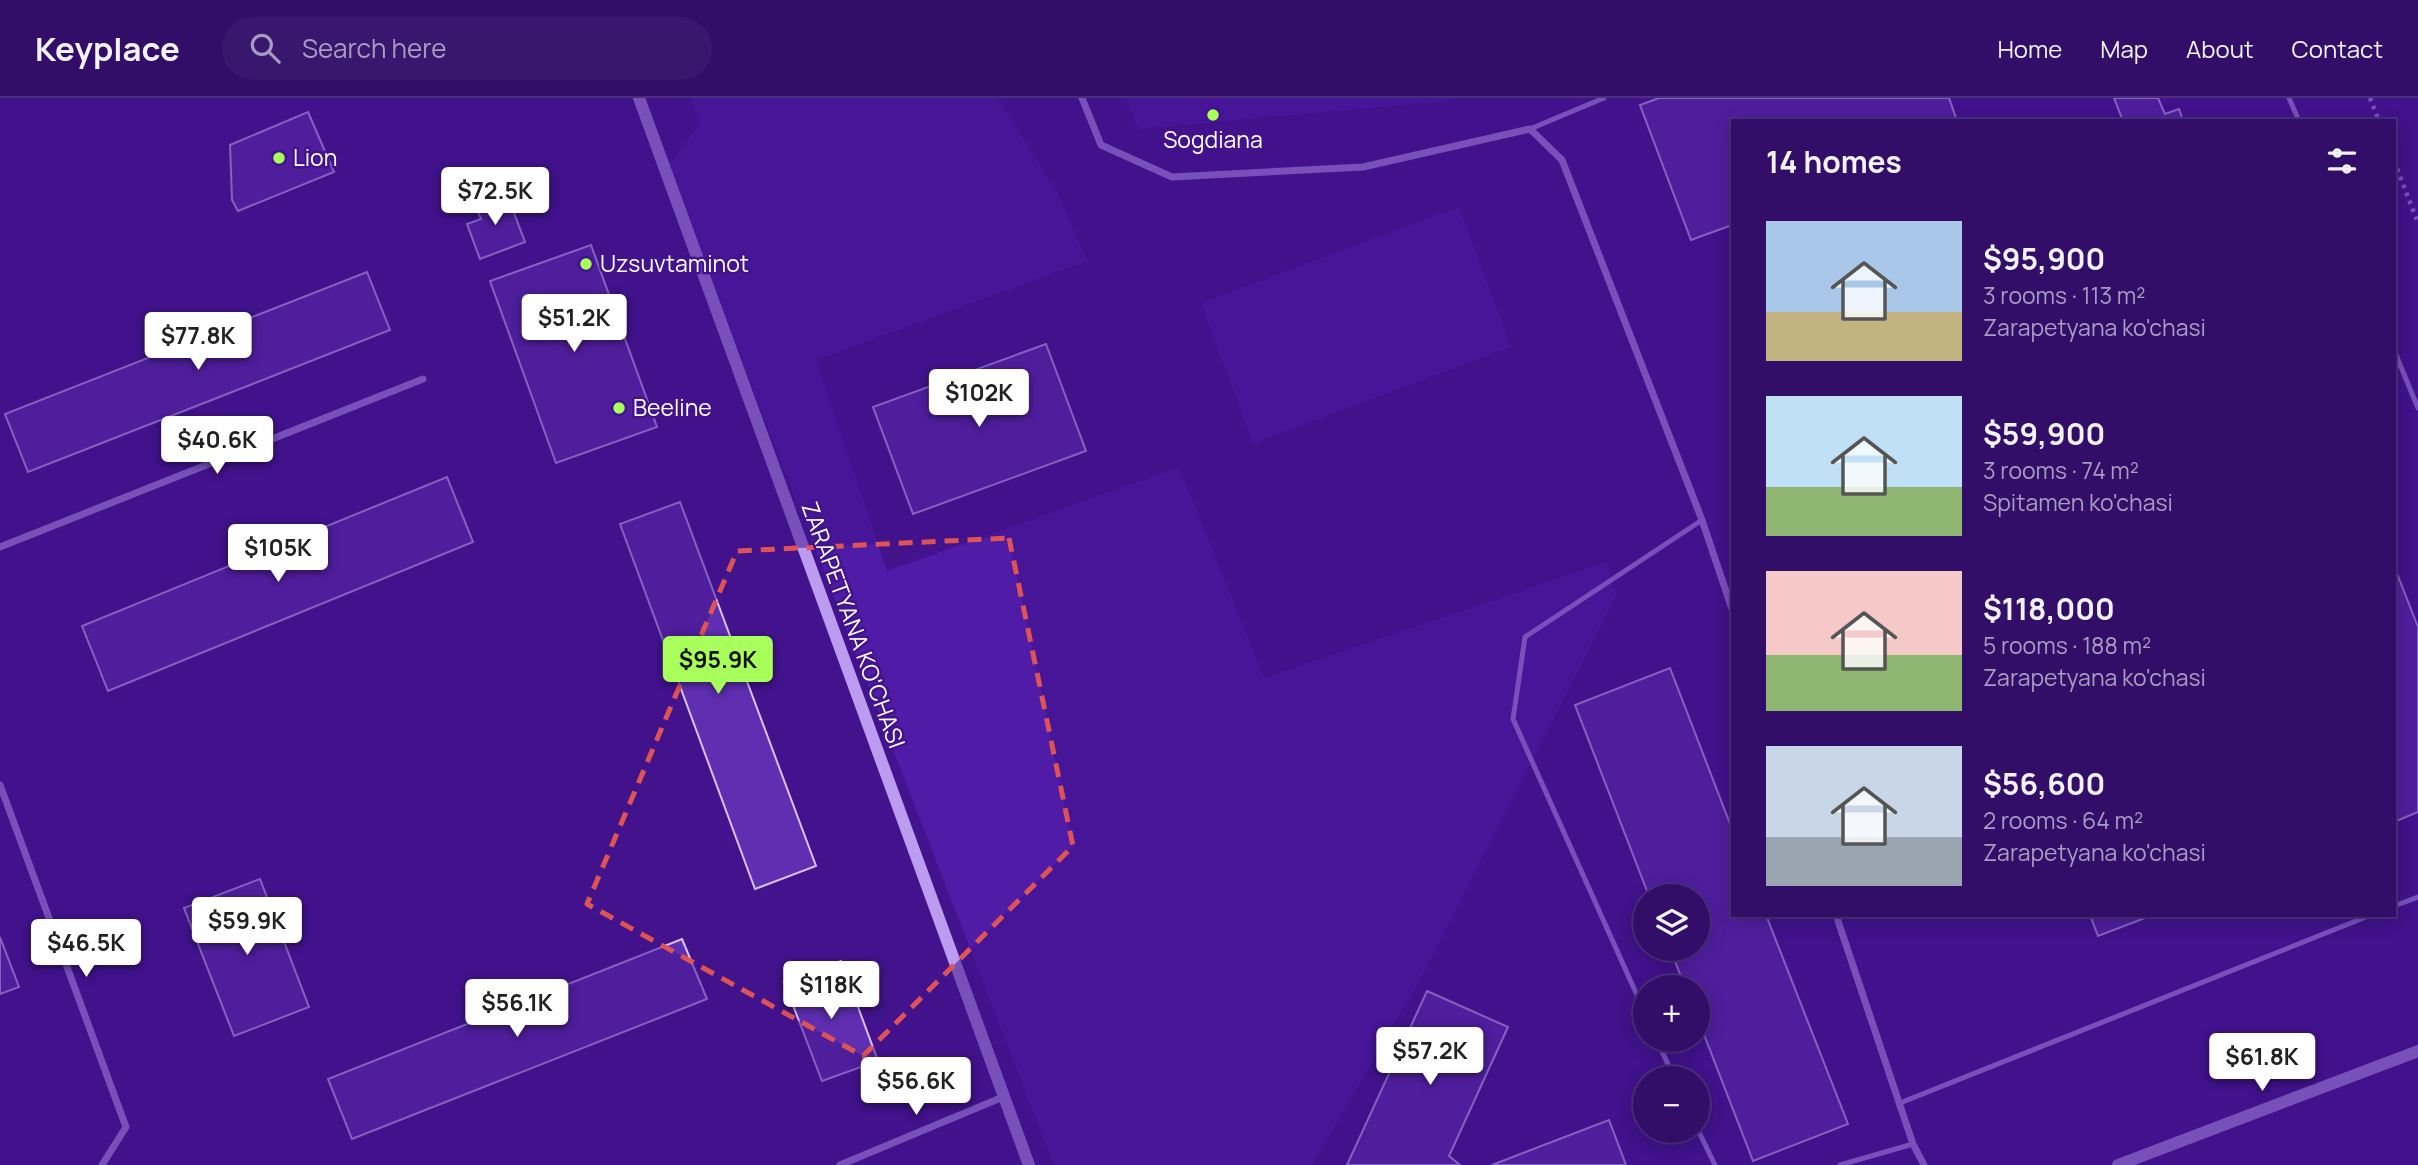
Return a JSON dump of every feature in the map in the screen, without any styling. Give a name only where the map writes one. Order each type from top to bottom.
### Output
[{"type":"street","name":"ZARAPETYANA KO'CHASI","points":[[639,98],[1030,1165]]},
{"type":"street","points":[[1082,98],[1101,145],[1172,177],[1363,167],[1530,130],[1562,160],[1702,520],[1731,606]]},
{"type":"street","points":[[0,547],[423,379]]},
{"type":"street","points":[[0,786],[127,1127],[102,1165]]},
{"type":"street","points":[[1837,917],[1913,1144],[1924,1165]]},
{"type":"street","points":[[2118,1165],[2418,1051]]},
{"type":"street","points":[[840,1165],[1003,1097]]},
{"type":"lane","points":[[1530,130],[1604,98]]},
{"type":"lane","points":[[2289,98],[2298,119]]},
{"type":"lane","points":[[2396,355],[2418,408]]},
{"type":"lane","points":[[1633,986],[1513,719],[1525,637],[1702,520]]},
{"type":"lane","points":[[2396,905],[2418,897]]},
{"type":"lane","points":[[1900,1103],[2366,917]]},
{"type":"lane","points":[[1704,1143],[1715,1165]]},
{"type":"lane","points":[[1840,1165],[1913,1144]]},
{"type":"path","points":[[2370,98],[2378,119]]},
{"type":"path","points":[[2396,166],[2418,223]]},
{"type":"highlighted area","points":[[1009,538],[1073,846],[863,1056],[587,904],[737,551]]},
{"type":"shaded area","points":[[691,98],[998,98],[1059,196],[1087,261],[816,360],[887,571],[1179,467],[1264,678],[1606,562],[1617,594],[1421,978],[1312,1165],[1054,1165],[667,167],[700,124]]},
{"type":"shaded area","name":"Sogdiana","points":[[1126,98],[1455,98],[1448,101],[1138,129]]},
{"type":"shaded area","points":[[1459,207],[1511,347],[1253,443],[1201,303]]},
{"type":"building","points":[[1659,98],[1949,98],[1956,119],[1731,119],[1731,225],[1691,240],[1640,105]]},
{"type":"building","points":[[2114,98],[2158,98],[2165,114],[2179,109],[2182,119],[2122,119]]},
{"type":"building","name":"Lion","points":[[308,112],[334,172],[238,211],[232,200],[230,145]]},
{"type":"building","points":[[506,192],[525,242],[480,259],[467,224],[481,219],[475,204]]},
{"type":"building","points":[[591,245],[657,427],[556,463],[490,281]]},
{"type":"building","points":[[367,272],[390,330],[28,472],[5,414]]},
{"type":"building","points":[[1046,344],[1086,451],[913,514],[873,407]]},
{"type":"building","points":[[447,477],[473,542],[108,691],[82,626]]},
{"type":"building","points":[[680,502],[816,866],[755,889],[620,524]]},
{"type":"building","points":[[2396,571],[2418,627],[2418,812],[2396,821]]},
{"type":"building","points":[[1670,668],[1731,826],[1731,917],[1767,917],[1848,1124],[1753,1161],[1710,1050],[1710,975],[1680,975],[1675,961],[1710,961],[1710,884],[1644,884],[1575,705]]},
{"type":"building","points":[[260,879],[309,1007],[234,1036],[184,908]]},
{"type":"building","points":[[2091,917],[2148,917],[2098,936]]},
{"type":"building","points":[[0,937],[19,987],[0,994]]},
{"type":"building","points":[[682,939],[707,999],[352,1139],[328,1079]]},
{"type":"building","points":[[841,961],[878,1061],[822,1081],[784,982]]},
{"type":"building","points":[[1427,991],[1508,1027],[1449,1156],[1460,1165],[1347,1165]]},
{"type":"building","points":[[1609,1120],[1626,1165],[1492,1165]]},
{"type":"place","name":"Sogdiana","points":[[1213,115]]},
{"type":"place","name":"Lion","points":[[279,158]]},
{"type":"place","name":"Uzsuvtaminot","points":[[586,264]]},
{"type":"place","name":"Beeline","points":[[619,408]]}]
